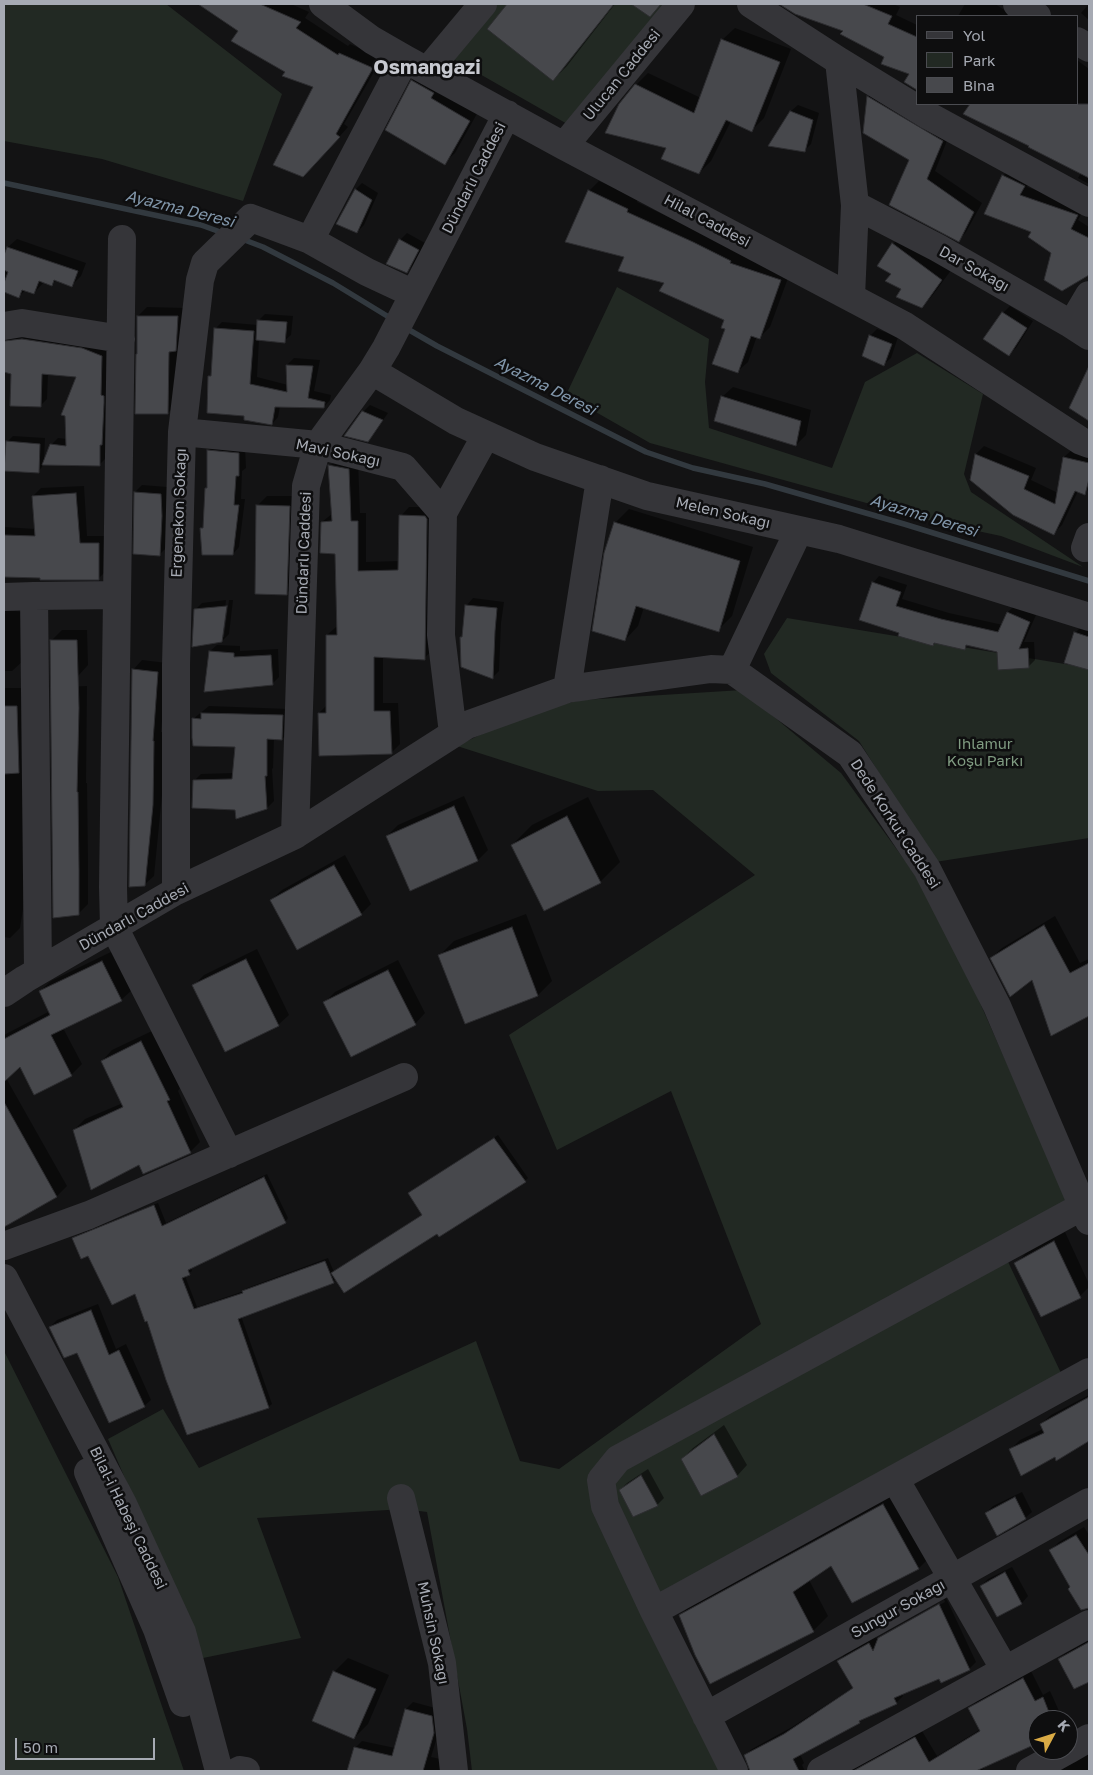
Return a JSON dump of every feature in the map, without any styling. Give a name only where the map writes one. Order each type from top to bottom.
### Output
[{"type":"street","name":"Hilal Caddesi","points":[[322,4],[372,40],[416,65],[564,146],[905,326],[1081,441],[1089,444]]},
{"type":"street","points":[[310,240],[416,65],[484,4]]},
{"type":"street","name":"Ulucan Caddesi","points":[[564,146],[681,4]]},
{"type":"street","points":[[751,4],[929,116],[1089,203]]},
{"type":"street","points":[[1017,4],[1036,15]]},
{"type":"street","points":[[1078,42],[1089,48]]},
{"type":"street","points":[[839,61],[855,205],[851,297]]},
{"type":"street","name":"Dündarlı Caddesi","points":[[295,835],[306,486],[318,445],[372,371],[404,314],[507,114]]},
{"type":"street","name":"Dar Sokağı","points":[[855,205],[938,248],[1079,329]]},
{"type":"street","name":"Ergenekon Sokağı","points":[[176,891],[176,665],[182,432],[200,280],[205,263],[250,218],[310,240],[367,272],[404,314]]},
{"type":"street","points":[[122,238],[112,887],[114,927],[229,1154]]},
{"type":"street","points":[[1079,329],[1076,317],[1089,295]]},
{"type":"street","points":[[4,326],[22,323],[121,339]]},
{"type":"street","name":"Melen Sokağı","points":[[372,371],[456,421],[535,457],[600,480],[647,496],[839,539],[1089,617]]},
{"type":"street","name":"Mavi Sokağı","points":[[182,432],[318,445],[403,467],[443,512]]},
{"type":"street","points":[[453,733],[441,635],[443,512],[486,435]]},
{"type":"street","points":[[568,690],[600,480]]},
{"type":"street","points":[[732,670],[798,530]]},
{"type":"street","points":[[4,597],[117,594]]},
{"type":"street","points":[[34,596],[38,971]]},
{"type":"street","name":"Dündarlı Caddesi","points":[[4,993],[38,971],[176,891],[295,835],[467,725],[568,690],[711,670],[732,670]]},
{"type":"street","name":"Dede Korkut Caddesi","points":[[732,670],[850,754],[927,869],[996,1006],[1086,1214]]},
{"type":"street","points":[[4,1246],[89,1215],[404,1077]]},
{"type":"street","points":[[734,1771],[654,1611],[605,1506],[601,1480],[618,1459],[1086,1214]]},
{"type":"street","name":"Bilal-i Habeşi Caddesi","points":[[4,1279],[124,1504],[182,1632],[219,1771]]},
{"type":"street","name":"Bilal-i Habeşi Caddesi","points":[[4,1312],[76,1444],[157,1628],[179,1690],[200,1771]]},
{"type":"street","points":[[654,1611],[1089,1372]]},
{"type":"street","points":[[895,1478],[951,1579],[1005,1670]]},
{"type":"street","name":"Muhsin Sokağı","points":[[401,1498],[442,1663],[454,1771]]},
{"type":"street","name":"Sungur Sokağı","points":[[706,1716],[1089,1502]]},
{"type":"street","points":[[822,1771],[1089,1624]]},
{"type":"street","points":[[1078,1744],[1089,1738]]},
{"type":"street","points":[[1030,1771],[1050,1760]]},
{"type":"street","points":[[238,1771],[246,1771]]},
{"type":"green space","points":[[4,4],[166,4],[282,94],[243,201],[102,159],[4,141]]},
{"type":"green space","points":[[493,4],[671,4],[576,129],[450,57]]},
{"type":"green space","points":[[617,287],[709,339],[705,382],[709,428],[832,468],[865,382],[917,353],[983,394],[964,474],[971,492],[1083,567],[1001,536],[935,522],[650,443],[566,395]]},
{"type":"green space","name":"Ihlamur Koşu Parkı","points":[[787,618],[1089,668],[1089,838],[935,862],[859,741],[771,673],[764,654]]},
{"type":"green space","points":[[742,690],[841,773],[906,862],[942,917],[1069,1204],[1000,1245],[1061,1373],[661,1594],[728,1771],[472,1771],[467,1729],[427,1512],[404,1509],[257,1518],[301,1638],[203,1658],[108,1439],[163,1409],[199,1468],[476,1341],[520,1461],[559,1469],[761,1324],[671,1091],[557,1150],[509,1035],[755,875],[653,790],[598,791],[457,746],[527,712],[582,700]]},
{"type":"green space","points":[[4,1351],[118,1577],[184,1771],[4,1771]]},
{"type":"building","points":[[198,4],[260,4],[301,22],[296,28],[338,55],[339,53],[373,68],[336,134],[340,137],[303,177],[273,165],[313,87],[282,76],[285,72],[231,41],[238,31]]},
{"type":"building","points":[[507,4],[614,4],[553,81],[487,29]]},
{"type":"building","points":[[631,4],[661,4],[650,17]]},
{"type":"building","points":[[779,4],[863,4],[892,16],[888,24],[916,37],[916,89],[904,82],[909,74],[881,64],[884,57],[840,34],[843,31],[795,14]]},
{"type":"building","points":[[721,39],[780,62],[752,132],[726,120],[699,174],[661,159],[666,148],[605,133],[619,104],[635,84],[694,113]]},
{"type":"building","points":[[411,80],[434,93],[431,98],[470,121],[445,165],[385,130]]},
{"type":"building","points":[[867,96],[943,141],[927,179],[974,212],[959,242],[889,205],[909,160],[863,133]]},
{"type":"building","points":[[1089,104],[1089,178],[1029,146],[963,114],[969,105]]},
{"type":"building","points":[[790,111],[813,120],[805,152],[768,146]]},
{"type":"building","points":[[1002,175],[1025,186],[1020,195],[1078,215],[1071,229],[1089,238],[1089,275],[1062,291],[1044,280],[1051,253],[1028,237],[1031,232],[984,214]]},
{"type":"building","points":[[355,189],[372,200],[357,233],[336,224]]},
{"type":"building","points":[[588,190],[628,209],[627,212],[731,261],[730,263],[781,280],[760,339],[751,336],[738,373],[712,364],[725,329],[721,328],[724,320],[659,291],[664,283],[618,271],[624,257],[565,242]]},
{"type":"building","points":[[399,239],[419,250],[407,273],[386,264]]},
{"type":"building","points":[[892,243],[942,280],[922,308],[896,297],[901,289],[885,281],[891,274],[877,266]]},
{"type":"building","points":[[7,247],[78,271],[72,287],[54,280],[52,286],[39,281],[34,294],[22,290],[19,298],[4,292],[4,283],[8,272],[4,270],[4,255]]},
{"type":"building","points":[[1002,312],[1027,328],[1009,356],[983,339]]},
{"type":"building","points":[[137,316],[178,316],[176,351],[169,352],[168,414],[135,414]]},
{"type":"building","points":[[257,320],[287,322],[285,343],[256,340]]},
{"type":"building","points":[[214,328],[254,331],[250,384],[287,392],[286,365],[313,366],[308,398],[325,402],[324,408],[275,407],[272,425],[244,420],[244,416],[207,413],[208,376],[211,376]]},
{"type":"building","points":[[869,335],[892,344],[884,366],[862,356]]},
{"type":"building","points":[[22,339],[82,348],[102,356],[101,395],[104,396],[104,403],[100,466],[42,465],[50,444],[66,446],[65,416],[61,415],[76,377],[42,374],[41,407],[10,406],[11,374],[4,372],[4,341]]},
{"type":"building","points":[[1089,366],[1089,421],[1069,408]]},
{"type":"building","points":[[721,396],[801,421],[796,446],[714,421]]},
{"type":"building","points":[[362,411],[383,420],[368,442],[344,436]]},
{"type":"building","points":[[6,441],[40,444],[39,473],[4,471]]},
{"type":"building","points":[[207,450],[239,453],[239,476],[236,476],[234,505],[239,505],[233,555],[202,555],[200,528],[203,528],[205,488],[207,488]]},
{"type":"building","points":[[975,454],[1029,476],[1024,489],[1055,504],[1063,457],[1089,463],[1089,479],[1085,495],[1075,491],[1054,535],[1013,515],[970,480]]},
{"type":"building","points":[[328,465],[349,469],[351,521],[358,521],[358,571],[398,570],[399,515],[425,516],[427,519],[425,660],[374,657],[374,711],[390,711],[392,754],[319,756],[318,713],[326,713],[326,635],[337,635],[335,554],[320,553],[321,522],[332,521]]},
{"type":"building","points":[[134,492],[161,494],[160,556],[133,554]]},
{"type":"building","points":[[76,493],[80,543],[99,543],[99,580],[40,580],[40,578],[4,577],[4,535],[35,536],[32,496]]},
{"type":"building","points":[[256,505],[290,506],[287,595],[255,594]]},
{"type":"building","points":[[614,522],[740,561],[719,632],[636,606],[625,641],[592,631],[604,553]]},
{"type":"building","points":[[872,582],[901,592],[896,606],[941,619],[998,632],[1007,612],[1030,622],[1019,649],[1028,648],[1029,668],[998,670],[997,652],[966,645],[965,650],[934,643],[933,646],[898,636],[899,633],[859,620]]},
{"type":"building","points":[[465,605],[497,608],[493,679],[461,667],[460,637],[462,637]]},
{"type":"building","points":[[227,606],[222,642],[192,647],[194,609]]},
{"type":"building","points":[[1074,632],[1089,637],[1089,670],[1064,663]]},
{"type":"building","points":[[50,640],[77,640],[79,708],[77,792],[79,915],[53,918]]},
{"type":"building","points":[[209,651],[234,653],[234,657],[271,655],[273,685],[204,692]]},
{"type":"building","points":[[132,669],[158,672],[153,741],[153,805],[145,886],[129,887]]},
{"type":"building","points":[[4,706],[17,706],[19,773],[4,774]]},
{"type":"building","points":[[201,713],[283,715],[282,740],[267,739],[267,776],[265,776],[267,809],[236,819],[235,810],[192,808],[193,780],[232,779],[235,747],[193,746],[192,718],[201,719]]},
{"type":"building","points":[[454,806],[478,861],[410,891],[386,836]]},
{"type":"building","points":[[567,816],[601,883],[544,911],[511,845]]},
{"type":"building","points":[[334,865],[362,915],[297,950],[270,900]]},
{"type":"building","points":[[1044,925],[1070,973],[1089,963],[1089,1016],[1051,1036],[1032,980],[1010,997],[990,958]]},
{"type":"building","points":[[512,927],[538,996],[465,1024],[438,955]]},
{"type":"building","points":[[246,959],[279,1026],[225,1052],[192,985]]},
{"type":"building","points":[[102,961],[122,1001],[51,1035],[72,1076],[34,1095],[20,1067],[4,1082],[4,1039],[50,1015],[39,991]]},
{"type":"building","points":[[388,970],[416,1025],[351,1057],[323,1002]]},
{"type":"building","points":[[141,1041],[170,1100],[167,1101],[191,1153],[143,1174],[139,1165],[91,1190],[73,1130],[123,1107],[101,1061]]},
{"type":"building","points":[[4,1102],[57,1197],[4,1227]]},
{"type":"building","points":[[494,1138],[526,1182],[439,1237],[437,1234],[344,1293],[331,1273],[422,1215],[408,1193]]},
{"type":"building","points":[[264,1177],[286,1223],[188,1270],[190,1275],[182,1278],[194,1309],[243,1293],[242,1291],[325,1261],[334,1283],[238,1319],[269,1408],[187,1435],[166,1380],[147,1321],[145,1322],[135,1294],[112,1305],[88,1256],[81,1259],[72,1238],[154,1205],[162,1226]]},
{"type":"building","points":[[1054,1241],[1081,1298],[1041,1317],[1014,1263]]},
{"type":"building","points":[[91,1310],[109,1355],[119,1350],[145,1407],[109,1423],[77,1353],[64,1358],[49,1327]]},
{"type":"building","points":[[1089,1397],[1089,1441],[1056,1461],[1055,1457],[1021,1476],[1009,1449],[1044,1433],[1040,1424]]},
{"type":"building","points":[[714,1434],[738,1477],[701,1496],[681,1459]]},
{"type":"building","points":[[641,1475],[658,1506],[633,1517],[619,1490]]},
{"type":"building","points":[[1015,1497],[1026,1519],[997,1536],[985,1513]]},
{"type":"building","points":[[883,1504],[919,1569],[852,1603],[831,1566],[793,1592],[814,1632],[710,1684],[695,1655],[679,1615]]},
{"type":"building","points":[[1076,1535],[1089,1555],[1089,1608],[1081,1610],[1068,1589],[1070,1587],[1049,1550]]},
{"type":"building","points":[[1005,1572],[1022,1604],[997,1617],[980,1586]]},
{"type":"building","points":[[939,1604],[970,1670],[941,1683],[939,1679],[894,1698],[897,1704],[859,1721],[860,1723],[793,1759],[799,1771],[750,1771],[744,1755],[784,1734],[853,1688],[837,1661],[869,1643],[873,1651],[878,1638]]},
{"type":"building","points":[[1089,1642],[1089,1682],[1074,1689],[1058,1659]]},
{"type":"building","points":[[333,1671],[376,1689],[354,1739],[312,1721]]},
{"type":"building","points":[[1023,1678],[1035,1701],[1043,1697],[1048,1710],[1028,1710],[1028,1748],[976,1771],[853,1771],[915,1737],[929,1762],[980,1731],[968,1708]]},
{"type":"building","points":[[405,1709],[432,1716],[434,1733],[423,1771],[347,1771],[354,1747],[392,1756]]},
{"type":"waterway","name":"Ayazma Deresi","points":[[4,183],[201,225],[223,233]]},
{"type":"waterway","name":"Ayazma Deresi","points":[[242,239],[263,247],[333,283],[392,319]]},
{"type":"waterway","name":"Ayazma Deresi","points":[[404,327],[437,346],[646,452],[693,468],[765,484],[904,524],[1089,581]]},
{"type":"district","name":"Osmangazi","points":[[427,68]]}]
